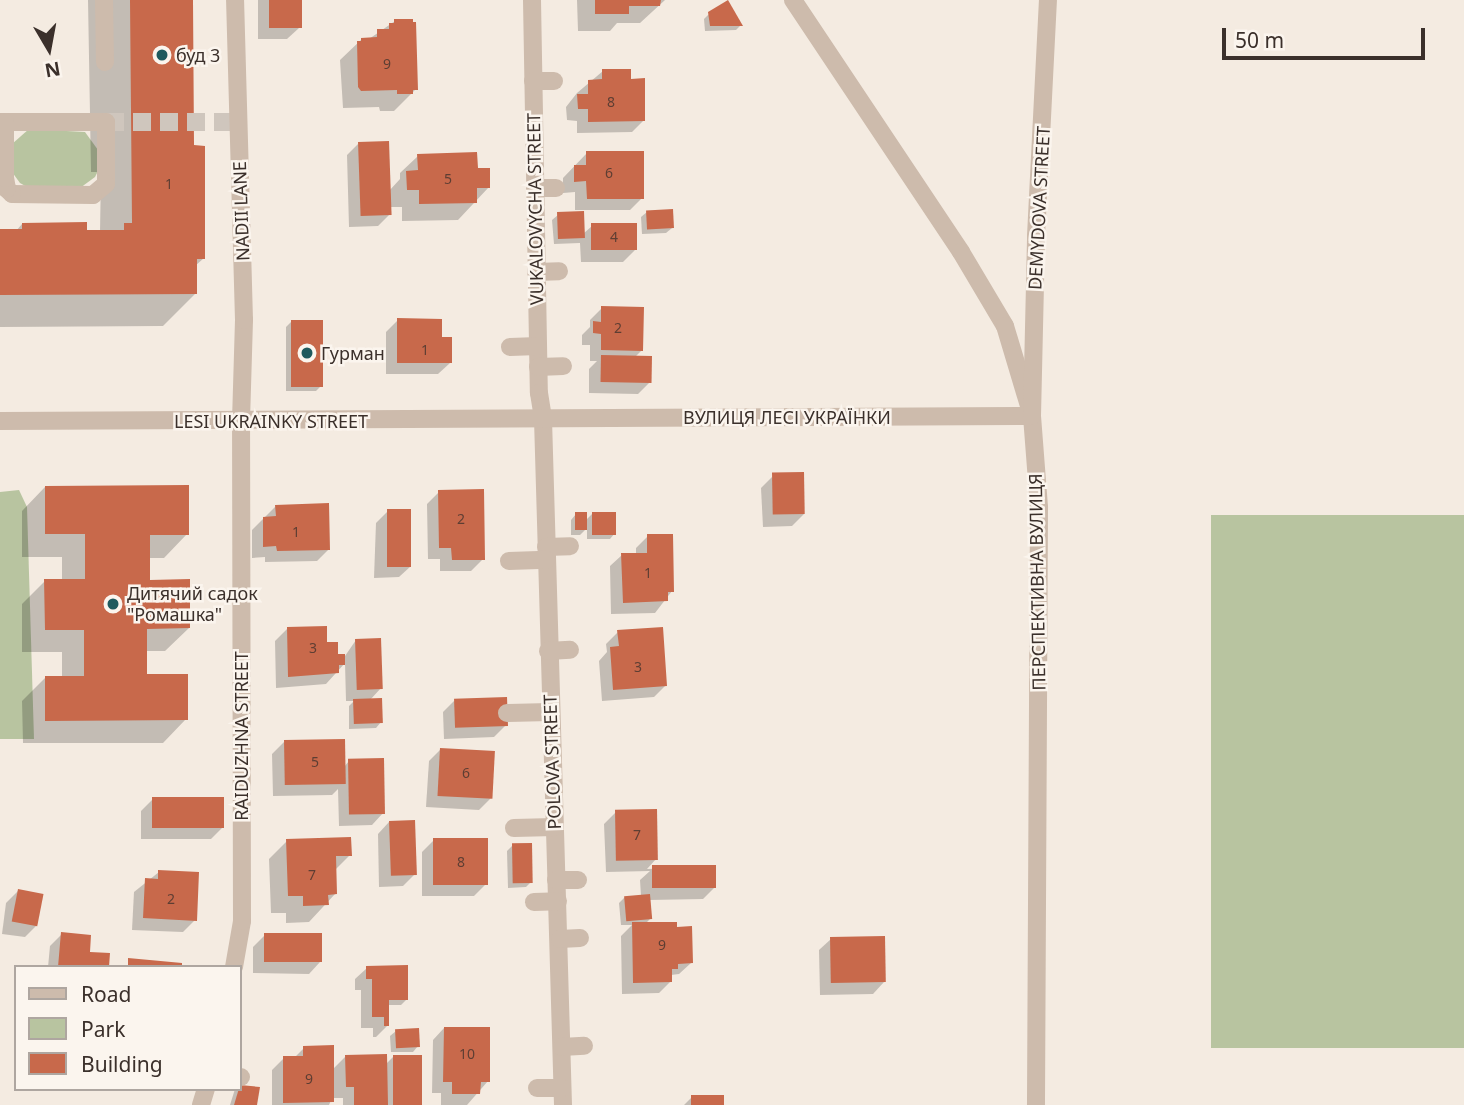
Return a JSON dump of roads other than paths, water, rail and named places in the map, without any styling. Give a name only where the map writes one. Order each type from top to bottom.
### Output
[{"type":"street","points":[[104,0],[105,62]]},
{"type":"street","name":"NADII LANE","points":[[235,0],[244,320],[241,421]]},
{"type":"street","name":"VUKALOVYCHA STREET","points":[[532,0],[538,367],[542,418]]},
{"type":"street","name":"ПЕРСПЕКТИВНА ВУЛИЦЯ","points":[[793,0],[953,241],[1005,326],[1032,416],[1039,508],[1036,1105]]},
{"type":"street","name":"DEMYDOVA STREET","points":[[1032,416],[1036,236],[1048,0]]},
{"type":"street","points":[[533,81],[554,80]]},
{"type":"street","points":[[2,122],[106,122],[106,184],[93,195],[12,194],[6,190],[2,122]]},
{"type":"street","points":[[535,188],[556,188]]},
{"type":"street","points":[[536,272],[559,271]]},
{"type":"street","points":[[510,347],[538,346]]},
{"type":"street","points":[[538,367],[563,366]]},
{"type":"street","name":"ВУЛИЦЯ ЛЕСІ УКРАЇНКИ","points":[[542,418],[1032,416]]},
{"type":"street","name":"LESI UKRAINKY STREET","points":[[0,421],[542,418]]},
{"type":"street","name":"POLOVA STREET","points":[[542,418],[563,1096]]},
{"type":"street","name":"RAIDUZHNA STREET","points":[[234,965],[242,921],[241,421]]},
{"type":"street","points":[[509,561],[570,546]]},
{"type":"street","points":[[548,651],[570,650]]},
{"type":"street","points":[[507,713],[550,712]]},
{"type":"street","points":[[514,828],[554,827]]},
{"type":"street","points":[[556,880],[578,880]]},
{"type":"street","points":[[534,902],[558,901]]},
{"type":"street","points":[[560,939],[580,938]]},
{"type":"street","points":[[562,1046],[584,1046]]},
{"type":"street","points":[[537,1088],[563,1096]]},
{"type":"tunnel","points":[[106,122],[238,122]]},
{"type":"place","name":"буд 3","points":[[162,55]]},
{"type":"place","name":"Гурман","points":[[307,353]]},
{"type":"place","name":"Дитячий садок \"Ромашка\"","points":[[113,604]]}]
